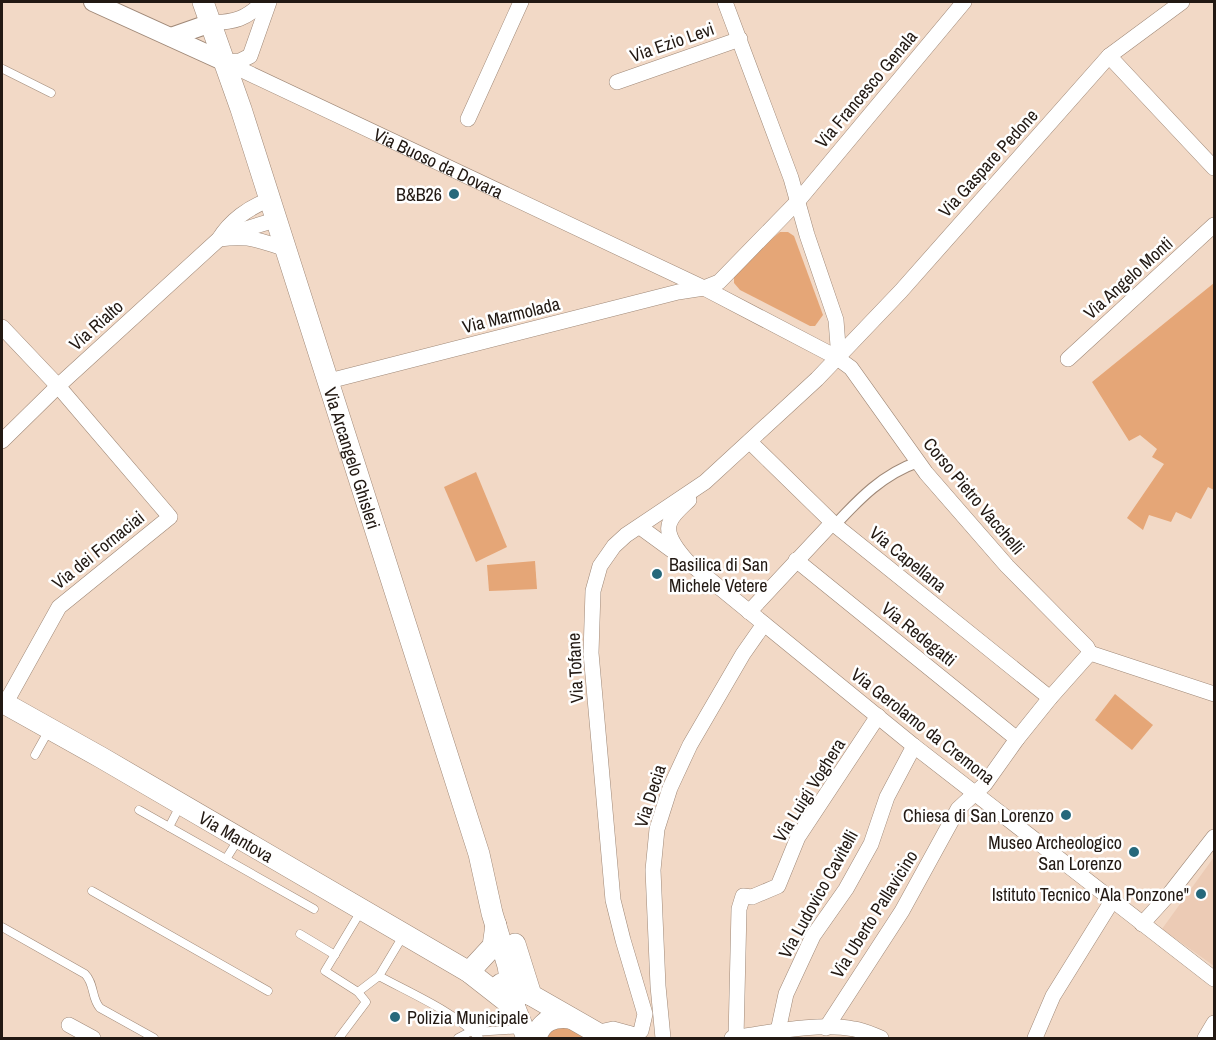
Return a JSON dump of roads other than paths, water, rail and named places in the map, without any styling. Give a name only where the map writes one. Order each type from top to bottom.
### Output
[{"type":"main road","name":"Via Arcangelo Ghisleri","points":[[203,2],[225,62],[479,854],[496,925],[519,997]]},
{"type":"main road","name":"Via Mantova","points":[[3,703],[181,804],[476,978],[570,1018],[601,1036]]},
{"type":"main road","name":"Via Arcangelo Ghisleri","points":[[479,854],[504,909],[519,997]]},
{"type":"main road","points":[[476,978],[493,946],[496,925]]},
{"type":"main road","points":[[519,997],[529,1035],[550,1019],[570,1018]]},
{"type":"street","name":"Via Buoso da Dovara","points":[[93,2],[704,288],[836,357]]},
{"type":"street","points":[[171,37],[211,23],[235,21],[252,13],[262,2]]},
{"type":"street","points":[[225,62],[240,61],[250,56],[269,2]]},
{"type":"street","points":[[468,119],[521,2]]},
{"type":"street","points":[[725,2],[798,201],[836,320],[838,346],[836,357]]},
{"type":"street","name":"Via Francesco Genala","points":[[704,288],[719,282],[798,201],[964,2]]},
{"type":"street","name":"Via Gaspare Pedone","points":[[836,357],[845,351],[901,291],[1109,56],[1179,2]]},
{"type":"street","name":"Via Ezio Levi","points":[[617,82],[740,39]]},
{"type":"street","points":[[1109,56],[1215,168]]},
{"type":"street","name":"Via Rialto","points":[[2,441],[58,386],[219,239],[224,231],[244,213],[269,200]]},
{"type":"street","name":"Via Rialto","points":[[219,239],[275,220]]},
{"type":"street","name":"Via Angelo Monti","points":[[1068,358],[1215,225]]},
{"type":"street","points":[[219,239],[252,237],[284,248]]},
{"type":"street","name":"Via Marmolada","points":[[328,381],[678,292],[704,288]]},
{"type":"street","points":[[2,327],[58,386]]},
{"type":"street","name":"Via Tofane","points":[[601,1036],[613,1029],[634,1035],[640,1031],[645,1014],[613,900],[591,653],[593,591],[600,566],[614,546],[626,535],[705,482],[750,442],[836,357]]},
{"type":"street","name":"Corso Pietro Vacchelli","points":[[836,357],[851,368],[918,462],[1007,566],[1087,647],[1090,653]]},
{"type":"street","name":"Via dei Fornaciai","points":[[3,703],[59,607],[170,517],[58,386]]},
{"type":"street","name":"Via Capellana","points":[[750,442],[834,524],[1050,698]]},
{"type":"street","points":[[749,612],[796,560],[864,494],[907,466],[918,462]]},
{"type":"street","name":"Via Gerolamo da Cremona","points":[[705,482],[669,522],[669,531],[674,545],[687,561],[914,746],[1215,979]]},
{"type":"street","points":[[640,527],[687,561]]},
{"type":"street","name":"Via Redegatti","points":[[796,560],[1017,739]]},
{"type":"street","name":"Via Decia","points":[[663,1038],[658,986],[654,870],[657,829],[670,788],[690,745],[743,654],[764,624]]},
{"type":"street","points":[[1090,653],[1215,694]]},
{"type":"street","name":"Via Uberto Pallavicino","points":[[825,1033],[902,911],[958,809],[985,784],[1017,739],[1090,653]]},
{"type":"street","name":"Via Luigi Voghera","points":[[734,1038],[739,909],[743,896],[752,897],[778,886],[798,837],[878,716]]},
{"type":"street","name":"Via Ludovico Cavitelli","points":[[778,1031],[786,994],[813,936],[846,889],[871,844],[887,797],[914,746]]},
{"type":"street","points":[[1143,924],[1215,837]]},
{"type":"street","points":[[1035,1038],[1053,996],[1112,901]]},
{"type":"street","points":[[638,989],[658,986]]},
{"type":"street","points":[[1205,1038],[1215,1023]]},
{"type":"street","points":[[69,1025],[93,1038]]},
{"type":"street","points":[[734,1038],[778,1031],[825,1033],[855,1029],[881,1038]]},
{"type":"lane","points":[[2,70],[51,93]]},
{"type":"lane","points":[[35,755],[50,728]]},
{"type":"lane","points":[[169,826],[181,804]]},
{"type":"lane","points":[[139,810],[314,909]]},
{"type":"lane","points":[[226,860],[238,838]]},
{"type":"lane","points":[[92,891],[268,991]]},
{"type":"lane","points":[[339,1038],[366,1002],[358,992],[325,971],[362,910]]},
{"type":"lane","points":[[2,927],[85,974],[92,981],[95,1002],[100,1008],[154,1038]]},
{"type":"lane","points":[[300,934],[335,955]]},
{"type":"lane","points":[[358,992],[379,976],[404,934]]},
{"type":"lane","points":[[379,976],[451,1016],[476,1035]]},
{"type":"lane","points":[[476,1035],[519,997]]},
{"type":"lane","points":[[458,1038],[500,1029],[529,1035]]},
{"type":"place","name":"B&B26","points":[[454,194]]},
{"type":"place","name":"Basilica di San Michele Vetere","points":[[657,574]]},
{"type":"place","name":"Chiesa di San Lorenzo","points":[[1066,815]]},
{"type":"place","name":"Museo Archeologico San Lorenzo","points":[[1134,852]]},
{"type":"place","name":"Istituto Tecnico \"Ala Ponzone\"","points":[[1201,894]]},
{"type":"place","name":"Polizia Municipale","points":[[395,1017]]}]
